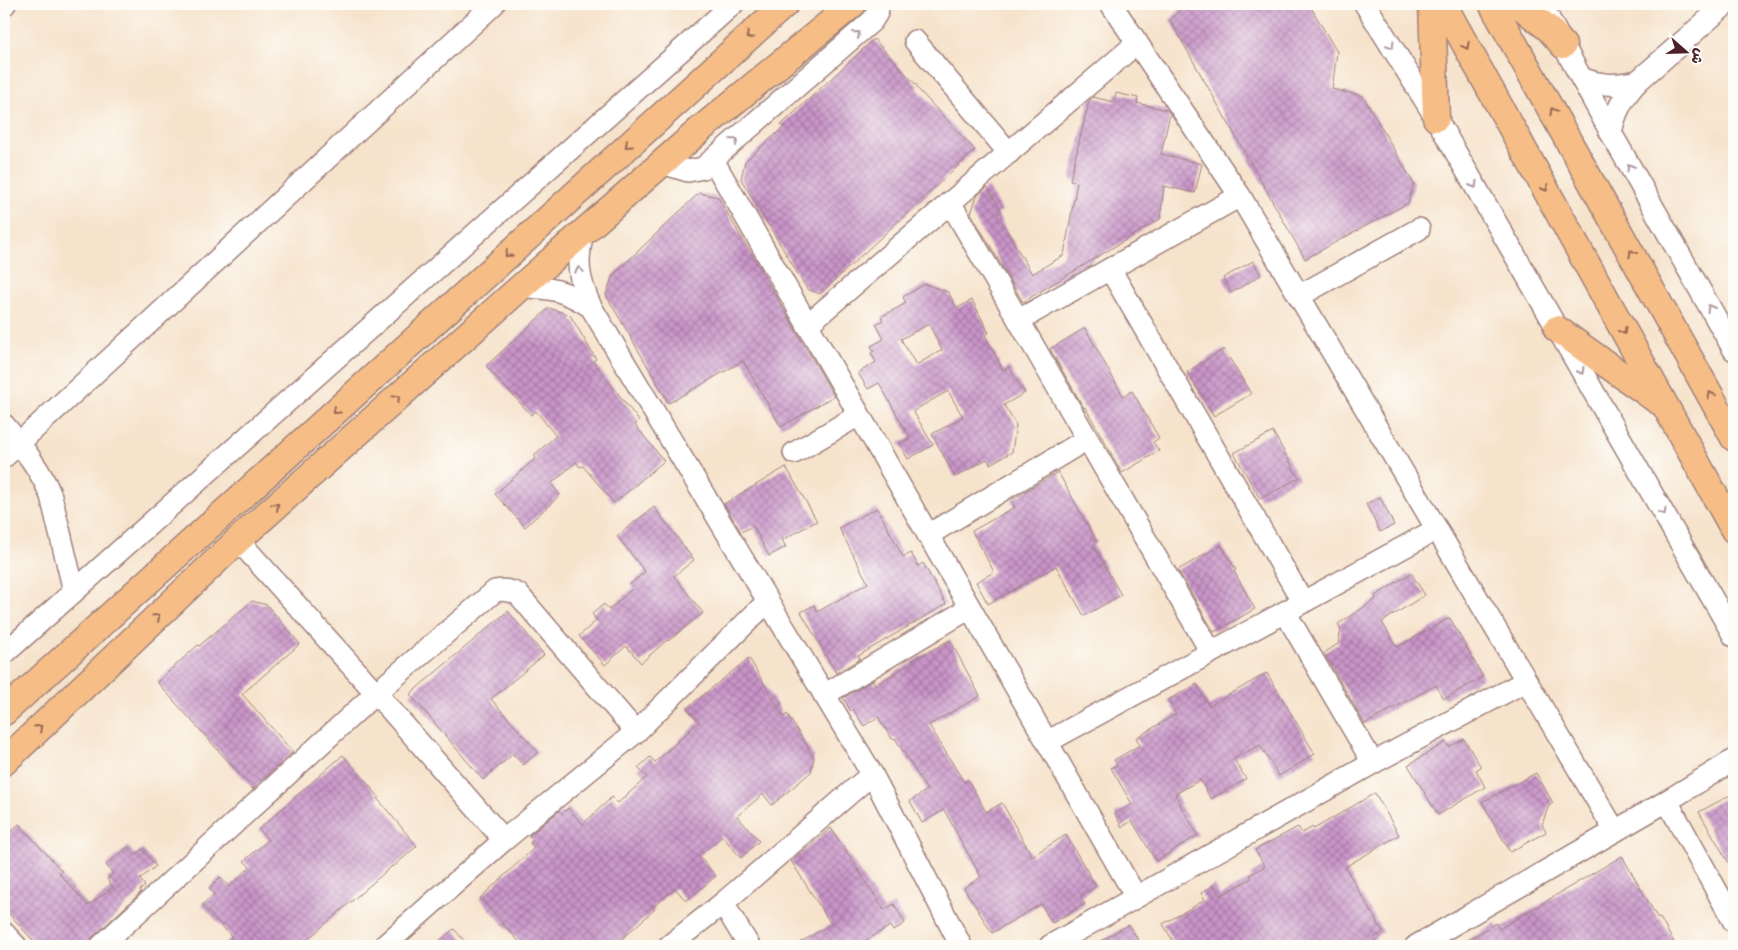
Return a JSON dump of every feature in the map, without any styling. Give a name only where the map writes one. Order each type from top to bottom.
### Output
[{"type":"main road","points":[[4,712],[785,4]]},
{"type":"main road","points":[[4,762],[238,540],[521,287],[702,128],[853,4]]},
{"type":"main road","points":[[1432,4],[1436,118]]},
{"type":"main road","points":[[1442,4],[1734,530]]},
{"type":"main road","points":[[1492,4],[1734,438]]},
{"type":"main road","points":[[1518,4],[1544,25],[1563,45]]},
{"type":"main road","points":[[1557,329],[1664,406]]},
{"type":"street","points":[[4,457],[494,4]]},
{"type":"street","points":[[4,654],[733,4]]},
{"type":"street","points":[[662,163],[688,171],[703,168],[872,21],[877,13],[879,4]]},
{"type":"street","points":[[1111,4],[1240,196],[1614,831]]},
{"type":"street","points":[[1365,4],[1436,118],[1734,636]]},
{"type":"street","points":[[1541,4],[1611,133],[1734,350]]},
{"type":"street","points":[[1611,133],[1614,118],[1628,92],[1638,81],[1726,4]]},
{"type":"street","points":[[916,41],[1009,153]]},
{"type":"street","points":[[807,325],[1137,43]]},
{"type":"street","points":[[1581,78],[1609,85],[1638,81]]},
{"type":"street","points":[[712,160],[1136,897]]},
{"type":"street","points":[[1019,320],[1240,196]]},
{"type":"street","points":[[950,202],[1211,652]]},
{"type":"street","points":[[1300,296],[1418,229]]},
{"type":"street","points":[[583,232],[578,250],[578,269],[582,287],[591,307],[872,774],[960,946]]},
{"type":"street","points":[[1110,269],[1294,607],[1373,763]]},
{"type":"street","points":[[521,287],[539,287],[556,290],[574,296],[591,307]]},
{"type":"street","points":[[794,453],[859,415]]},
{"type":"street","points":[[4,425],[38,468],[51,496],[74,591]]},
{"type":"street","points":[[928,535],[1088,439]]},
{"type":"street","points":[[1046,742],[1437,529]]},
{"type":"street","points":[[238,540],[376,693],[504,840]]},
{"type":"street","points":[[101,946],[376,693],[488,595],[495,591],[511,590],[524,600],[636,732]]},
{"type":"street","points":[[384,946],[504,840],[636,732],[768,601]]},
{"type":"street","points":[[824,695],[970,608]]},
{"type":"street","points":[[1050,946],[1373,763],[1526,681]]},
{"type":"street","points":[[1416,946],[1667,801],[1734,760]]},
{"type":"street","points":[[669,946],[723,903],[872,774]]},
{"type":"street","points":[[1667,801],[1734,922]]},
{"type":"street","points":[[723,903],[749,946]]},
{"type":"street","points":[[4,932],[16,946]]},
{"type":"building","points":[[1186,4],[1309,4],[1337,52],[1332,89],[1363,96],[1414,184],[1408,203],[1305,259],[1170,20]]},
{"type":"building","points":[[874,39],[975,150],[820,294],[807,289],[741,179],[745,161],[784,127],[781,125]]},
{"type":"building","points":[[1116,93],[1138,98],[1137,103],[1167,110],[1170,114],[1161,154],[1202,164],[1195,193],[1164,186],[1160,219],[1023,302],[971,213],[977,196],[987,187],[1002,211],[997,214],[1032,274],[1064,255],[1077,182],[1070,180],[1089,101],[1093,97],[1114,102]]},
{"type":"building","points":[[699,193],[718,197],[834,396],[781,427],[743,361],[669,403],[606,295],[613,275]]},
{"type":"building","points":[[1253,261],[1261,275],[1231,293],[1223,278]]},
{"type":"building","points":[[925,284],[948,292],[957,308],[972,300],[989,333],[985,335],[1003,370],[1009,367],[1025,393],[1004,405],[1016,425],[1012,452],[990,464],[987,459],[955,477],[932,434],[963,417],[948,391],[913,411],[933,445],[908,459],[899,443],[910,438],[879,383],[868,389],[858,373],[876,362],[871,353],[874,351],[871,346],[884,339],[876,324],[883,320],[881,317],[906,303],[903,297]],"holes":[[[929,324],[942,350],[916,365],[901,339]]]},
{"type":"building","points":[[549,308],[570,315],[596,359],[593,361],[639,421],[635,425],[664,461],[614,503],[583,466],[580,467],[576,462],[551,484],[560,495],[525,527],[495,494],[536,458],[534,455],[556,436],[536,411],[531,415],[486,366]]},
{"type":"building","points":[[1085,328],[1123,396],[1132,391],[1159,438],[1153,442],[1159,451],[1122,473],[1050,349]]},
{"type":"building","points":[[1224,349],[1251,394],[1214,416],[1187,372]]},
{"type":"building","points":[[1273,432],[1299,478],[1260,499],[1234,453]]},
{"type":"building","points":[[786,467],[817,521],[782,540],[786,547],[769,556],[753,526],[741,532],[724,504]]},
{"type":"building","points":[[1058,472],[1097,542],[1093,545],[1121,595],[1084,616],[1056,566],[988,604],[976,582],[994,572],[972,531],[1015,507],[1011,500]]},
{"type":"building","points":[[1380,497],[1394,525],[1380,532],[1366,504]]},
{"type":"building","points":[[654,507],[694,560],[674,576],[703,613],[667,640],[641,663],[626,646],[605,665],[579,636],[597,620],[592,614],[604,604],[609,610],[633,588],[630,584],[645,572],[617,536]]},
{"type":"building","points":[[877,508],[903,557],[911,553],[918,566],[923,563],[946,604],[858,656],[860,659],[836,673],[801,612],[814,605],[817,612],[868,583],[839,528]]},
{"type":"building","points":[[1221,545],[1236,570],[1234,571],[1255,609],[1214,632],[1178,570]]},
{"type":"building","points":[[1411,573],[1425,595],[1382,622],[1397,647],[1450,618],[1483,677],[1444,699],[1436,685],[1365,724],[1324,653],[1338,644],[1341,630],[1338,624],[1376,599],[1375,596]]},
{"type":"building","points":[[252,601],[267,605],[300,644],[242,694],[293,752],[253,789],[157,682],[198,645]]},
{"type":"building","points":[[508,611],[544,655],[491,699],[538,752],[523,765],[513,754],[483,780],[410,694]]},
{"type":"building","points":[[950,640],[980,696],[929,725],[964,782],[968,780],[986,812],[1002,803],[1032,856],[1066,835],[1096,886],[1080,896],[1085,904],[1052,923],[1041,904],[992,933],[964,888],[981,877],[944,810],[922,823],[910,801],[927,790],[895,738],[892,739],[878,717],[864,726],[843,698],[873,680],[875,685],[912,661]]},
{"type":"building","points":[[749,658],[784,717],[787,714],[814,757],[811,772],[772,805],[763,794],[737,816],[759,841],[741,858],[722,836],[699,856],[716,876],[686,901],[675,888],[614,946],[523,946],[480,898],[534,848],[530,843],[533,840],[529,836],[559,811],[562,814],[568,808],[583,824],[612,797],[618,803],[647,777],[638,768],[650,757],[655,762],[699,722],[687,708]]},
{"type":"building","points":[[1267,673],[1315,754],[1279,776],[1260,745],[1234,759],[1246,779],[1211,799],[1200,780],[1175,794],[1198,835],[1156,861],[1132,821],[1122,827],[1115,814],[1132,804],[1111,768],[1117,765],[1114,760],[1140,745],[1136,738],[1176,714],[1168,700],[1197,684],[1209,706]]},
{"type":"building","points":[[1464,739],[1481,767],[1476,770],[1485,787],[1438,815],[1408,765],[1446,742],[1449,747]]},
{"type":"building","points":[[343,755],[417,846],[300,946],[222,946],[232,937],[202,905],[214,894],[209,888],[220,877],[229,887],[250,867],[244,861],[268,840],[259,829]]},
{"type":"building","points":[[1536,773],[1553,803],[1548,807],[1542,825],[1546,832],[1510,852],[1482,802]]},
{"type":"building","points":[[1375,793],[1399,835],[1345,867],[1383,932],[1374,938],[1378,946],[1176,946],[1163,924],[1205,900],[1201,893],[1214,885],[1220,896],[1252,878],[1250,875],[1265,866],[1255,850],[1298,827],[1302,833],[1313,827],[1314,829]]},
{"type":"building","points":[[1734,793],[1734,872],[1699,812]]},
{"type":"building","points":[[19,824],[62,871],[59,873],[88,906],[113,887],[107,879],[113,874],[106,865],[128,847],[135,855],[142,849],[156,866],[140,879],[145,886],[140,890],[141,892],[93,937],[89,946],[38,946],[4,908],[4,838]]},
{"type":"building","points":[[831,828],[884,910],[894,904],[905,923],[893,931],[890,926],[857,946],[794,946],[831,924],[791,861]]},
{"type":"building","points":[[1622,856],[1658,919],[1660,918],[1676,946],[1458,946],[1496,923],[1499,929]]},
{"type":"building","points":[[1129,925],[1142,946],[1093,946],[1121,929]]},
{"type":"building","points":[[454,929],[469,946],[433,946]]}]
